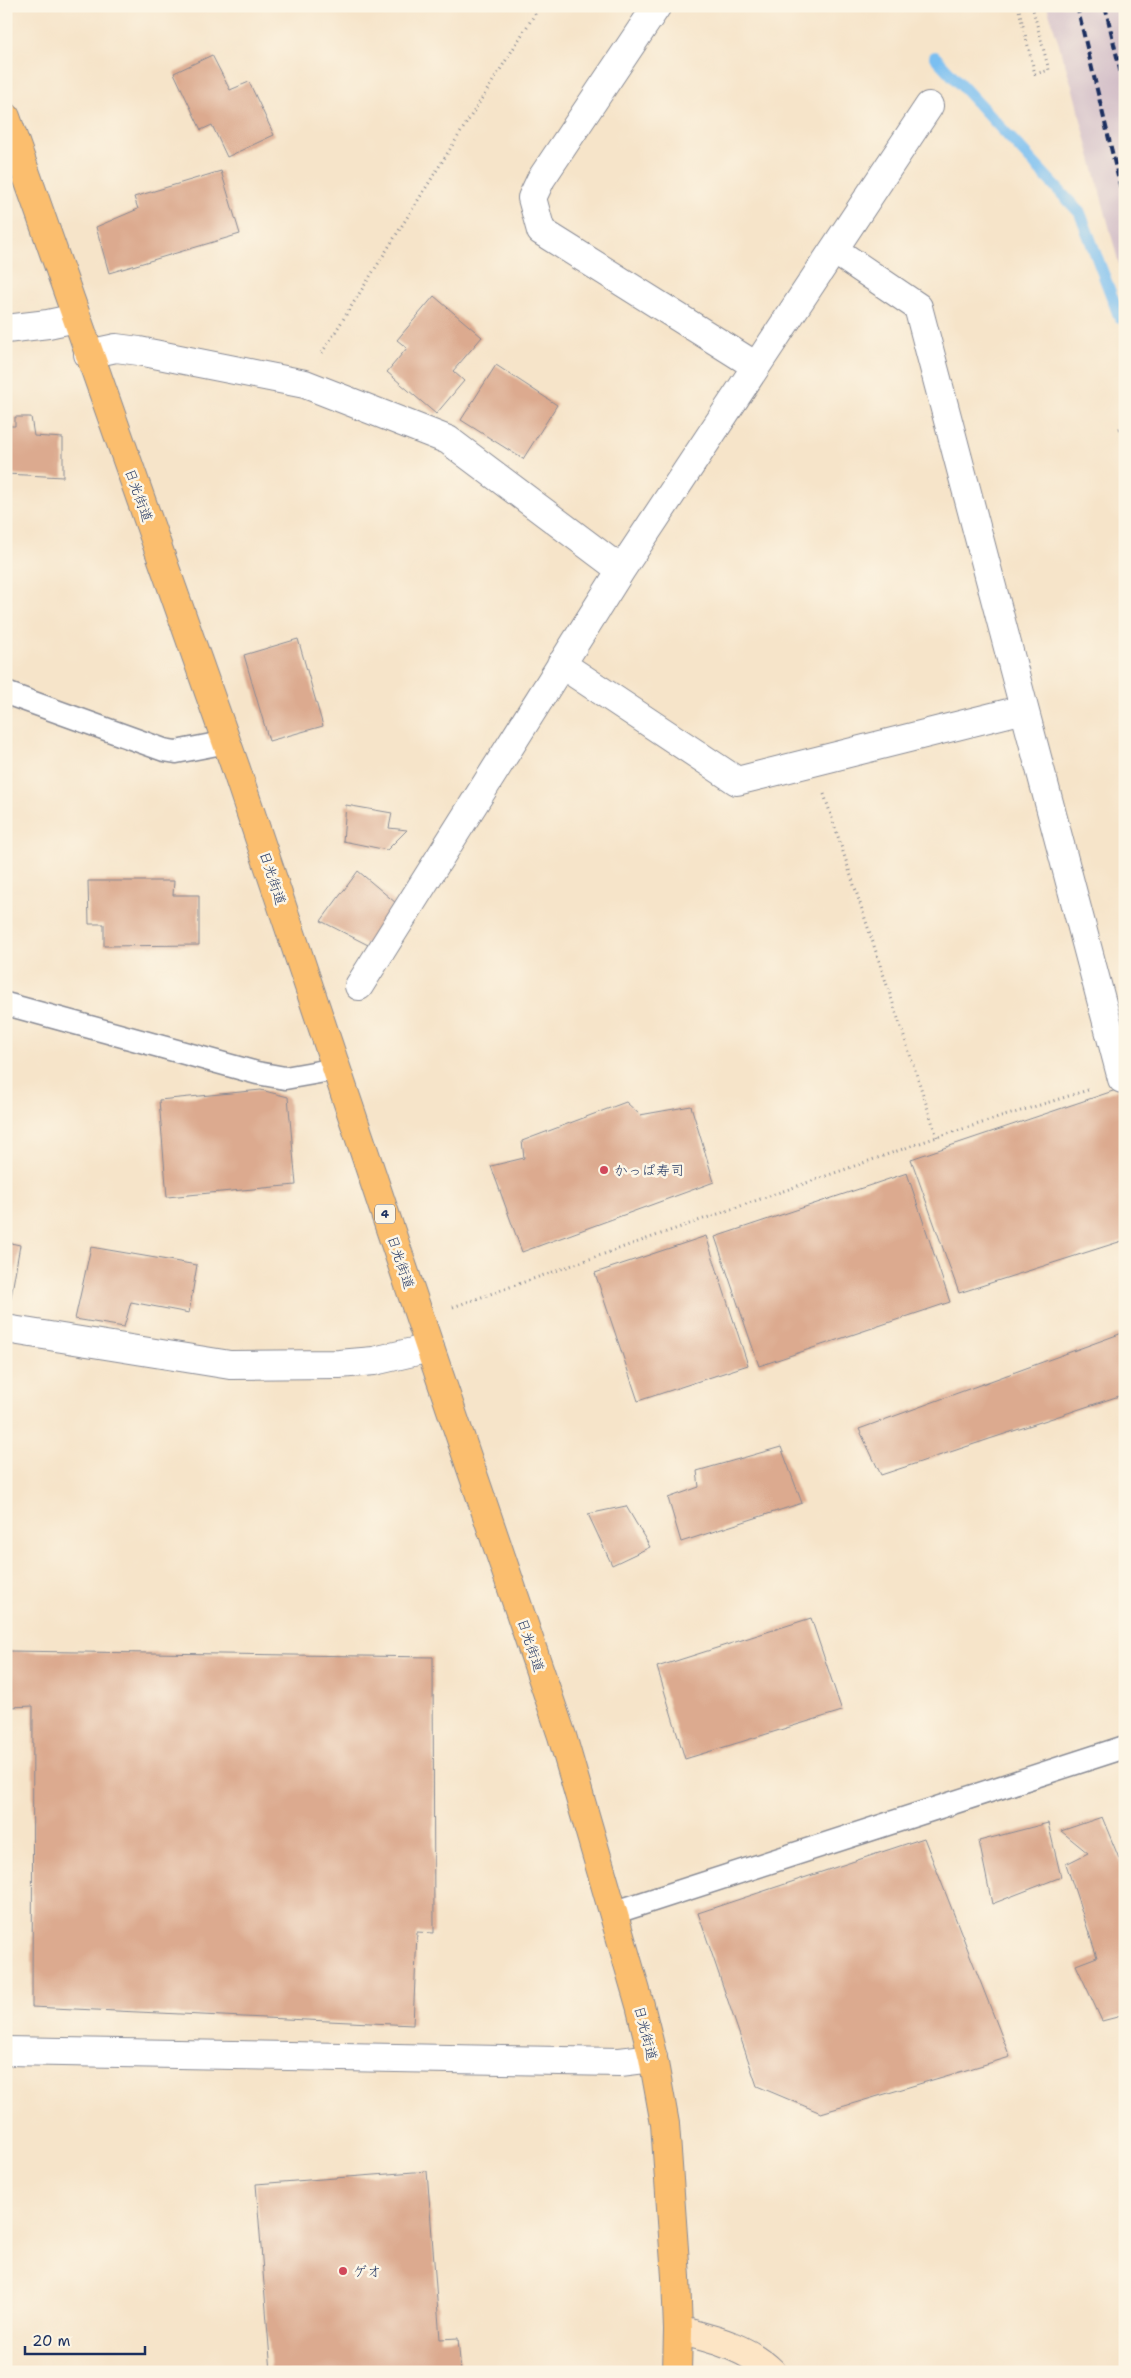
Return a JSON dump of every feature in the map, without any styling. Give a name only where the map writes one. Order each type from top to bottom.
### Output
[{"type":"highway","name":"日光街道","points":[[6,118],[227,742],[562,1736],[653,2058],[665,2124],[670,2177],[678,2330],[677,2372]]},
{"type":"street","points":[[656,6],[541,180],[532,198],[536,215],[541,231],[756,366]]},
{"type":"street","points":[[359,986],[621,570],[930,106]]},
{"type":"street","points":[[834,250],[918,306],[1122,1079]]},
{"type":"street","points":[[6,329],[48,324],[76,318]]},
{"type":"street","points":[[88,354],[116,348],[138,351],[305,384],[448,440],[621,570]]},
{"type":"street","points":[[561,664],[737,781],[1024,709]]},
{"type":"street","points":[[6,1329],[230,1365],[339,1364],[374,1361],[430,1348]]},
{"type":"street","points":[[6,2051],[620,2062],[653,2058]]},
{"type":"street","points":[[678,2330],[728,2344],[754,2356],[772,2372]]},
{"type":"lane","points":[[6,693],[164,750],[176,752],[227,742]]},
{"type":"lane","points":[[6,1004],[258,1073],[284,1078],[336,1069]]},
{"type":"lane","points":[[613,1913],[1125,1747]]},
{"type":"path","points":[[305,384],[315,364],[540,6]]},
{"type":"path","points":[[1018,6],[1035,74],[1049,70],[1032,6]]},
{"type":"path","points":[[1119,429],[1125,427]]},
{"type":"path","points":[[814,762],[937,1137]]},
{"type":"path","points":[[420,1318],[937,1137],[1122,1079]]},
{"type":"shaded area","points":[[1047,6],[1125,6],[1125,287],[1072,86]]},
{"type":"building","points":[[212,55],[230,90],[249,82],[274,135],[227,157],[212,125],[201,130],[174,73]]},
{"type":"building","points":[[221,171],[240,234],[109,273],[96,227],[138,209],[134,197]]},
{"type":"building","points":[[434,296],[482,337],[453,371],[464,381],[436,414],[387,372],[407,348],[397,340]]},
{"type":"building","points":[[496,365],[557,405],[523,459],[461,420]]},
{"type":"building","points":[[15,417],[31,417],[34,436],[63,438],[63,477],[6,474],[6,426],[15,426]]},
{"type":"building","points":[[298,639],[323,726],[269,741],[244,655]]},
{"type":"building","points":[[346,805],[392,813],[389,828],[407,830],[387,850],[343,841]]},
{"type":"building","points":[[358,871],[396,903],[370,946],[321,921]]},
{"type":"building","points":[[88,881],[174,881],[173,895],[199,895],[199,945],[104,946],[104,924],[89,924]]},
{"type":"building","points":[[1125,1087],[1125,1240],[959,1293],[911,1159]]},
{"type":"building","points":[[261,1090],[288,1097],[296,1185],[167,1197],[159,1100]]},
{"type":"building","points":[[626,1102],[640,1115],[691,1106],[714,1182],[522,1252],[491,1166],[524,1158],[522,1141]]},
{"type":"building","points":[[907,1173],[950,1302],[759,1366],[715,1237]]},
{"type":"building","points":[[706,1236],[748,1365],[638,1401],[595,1273]]},
{"type":"building","points":[[6,1242],[20,1245],[10,1303],[6,1302]]},
{"type":"building","points":[[91,1247],[197,1265],[189,1313],[131,1302],[124,1327],[75,1319]]},
{"type":"building","points":[[1125,1332],[1125,1394],[881,1475],[859,1429]]},
{"type":"building","points":[[781,1447],[802,1503],[681,1542],[668,1498],[699,1487],[697,1471]]},
{"type":"building","points":[[626,1506],[650,1547],[612,1565],[588,1514]]},
{"type":"building","points":[[811,1618],[842,1711],[685,1759],[657,1667]]},
{"type":"building","points":[[9,1651],[433,1657],[434,1933],[417,1932],[413,2025],[32,2007],[33,1706],[10,1707]]},
{"type":"building","points":[[1102,1817],[1125,1873],[1125,2015],[1102,2021],[1076,1965],[1097,1957],[1066,1864],[1088,1853],[1061,1831]]},
{"type":"building","points":[[1048,1823],[1061,1877],[992,1904],[979,1841]]},
{"type":"building","points":[[924,1838],[1010,2057],[821,2113],[757,2086],[698,1913]]},
{"type":"building","points":[[427,2171],[440,2339],[458,2338],[461,2372],[271,2372],[256,2184]]},
{"type":"waterway","points":[[935,57],[1080,213],[1120,318]]},
{"type":"railway","points":[[1077,6],[1125,206]]},
{"type":"railway","points":[[1105,6],[1125,91]]},
{"type":"place","name":"かっぱ寿司","points":[[604,1170]]},
{"type":"place","name":"ゲオ","points":[[343,2271]]}]
